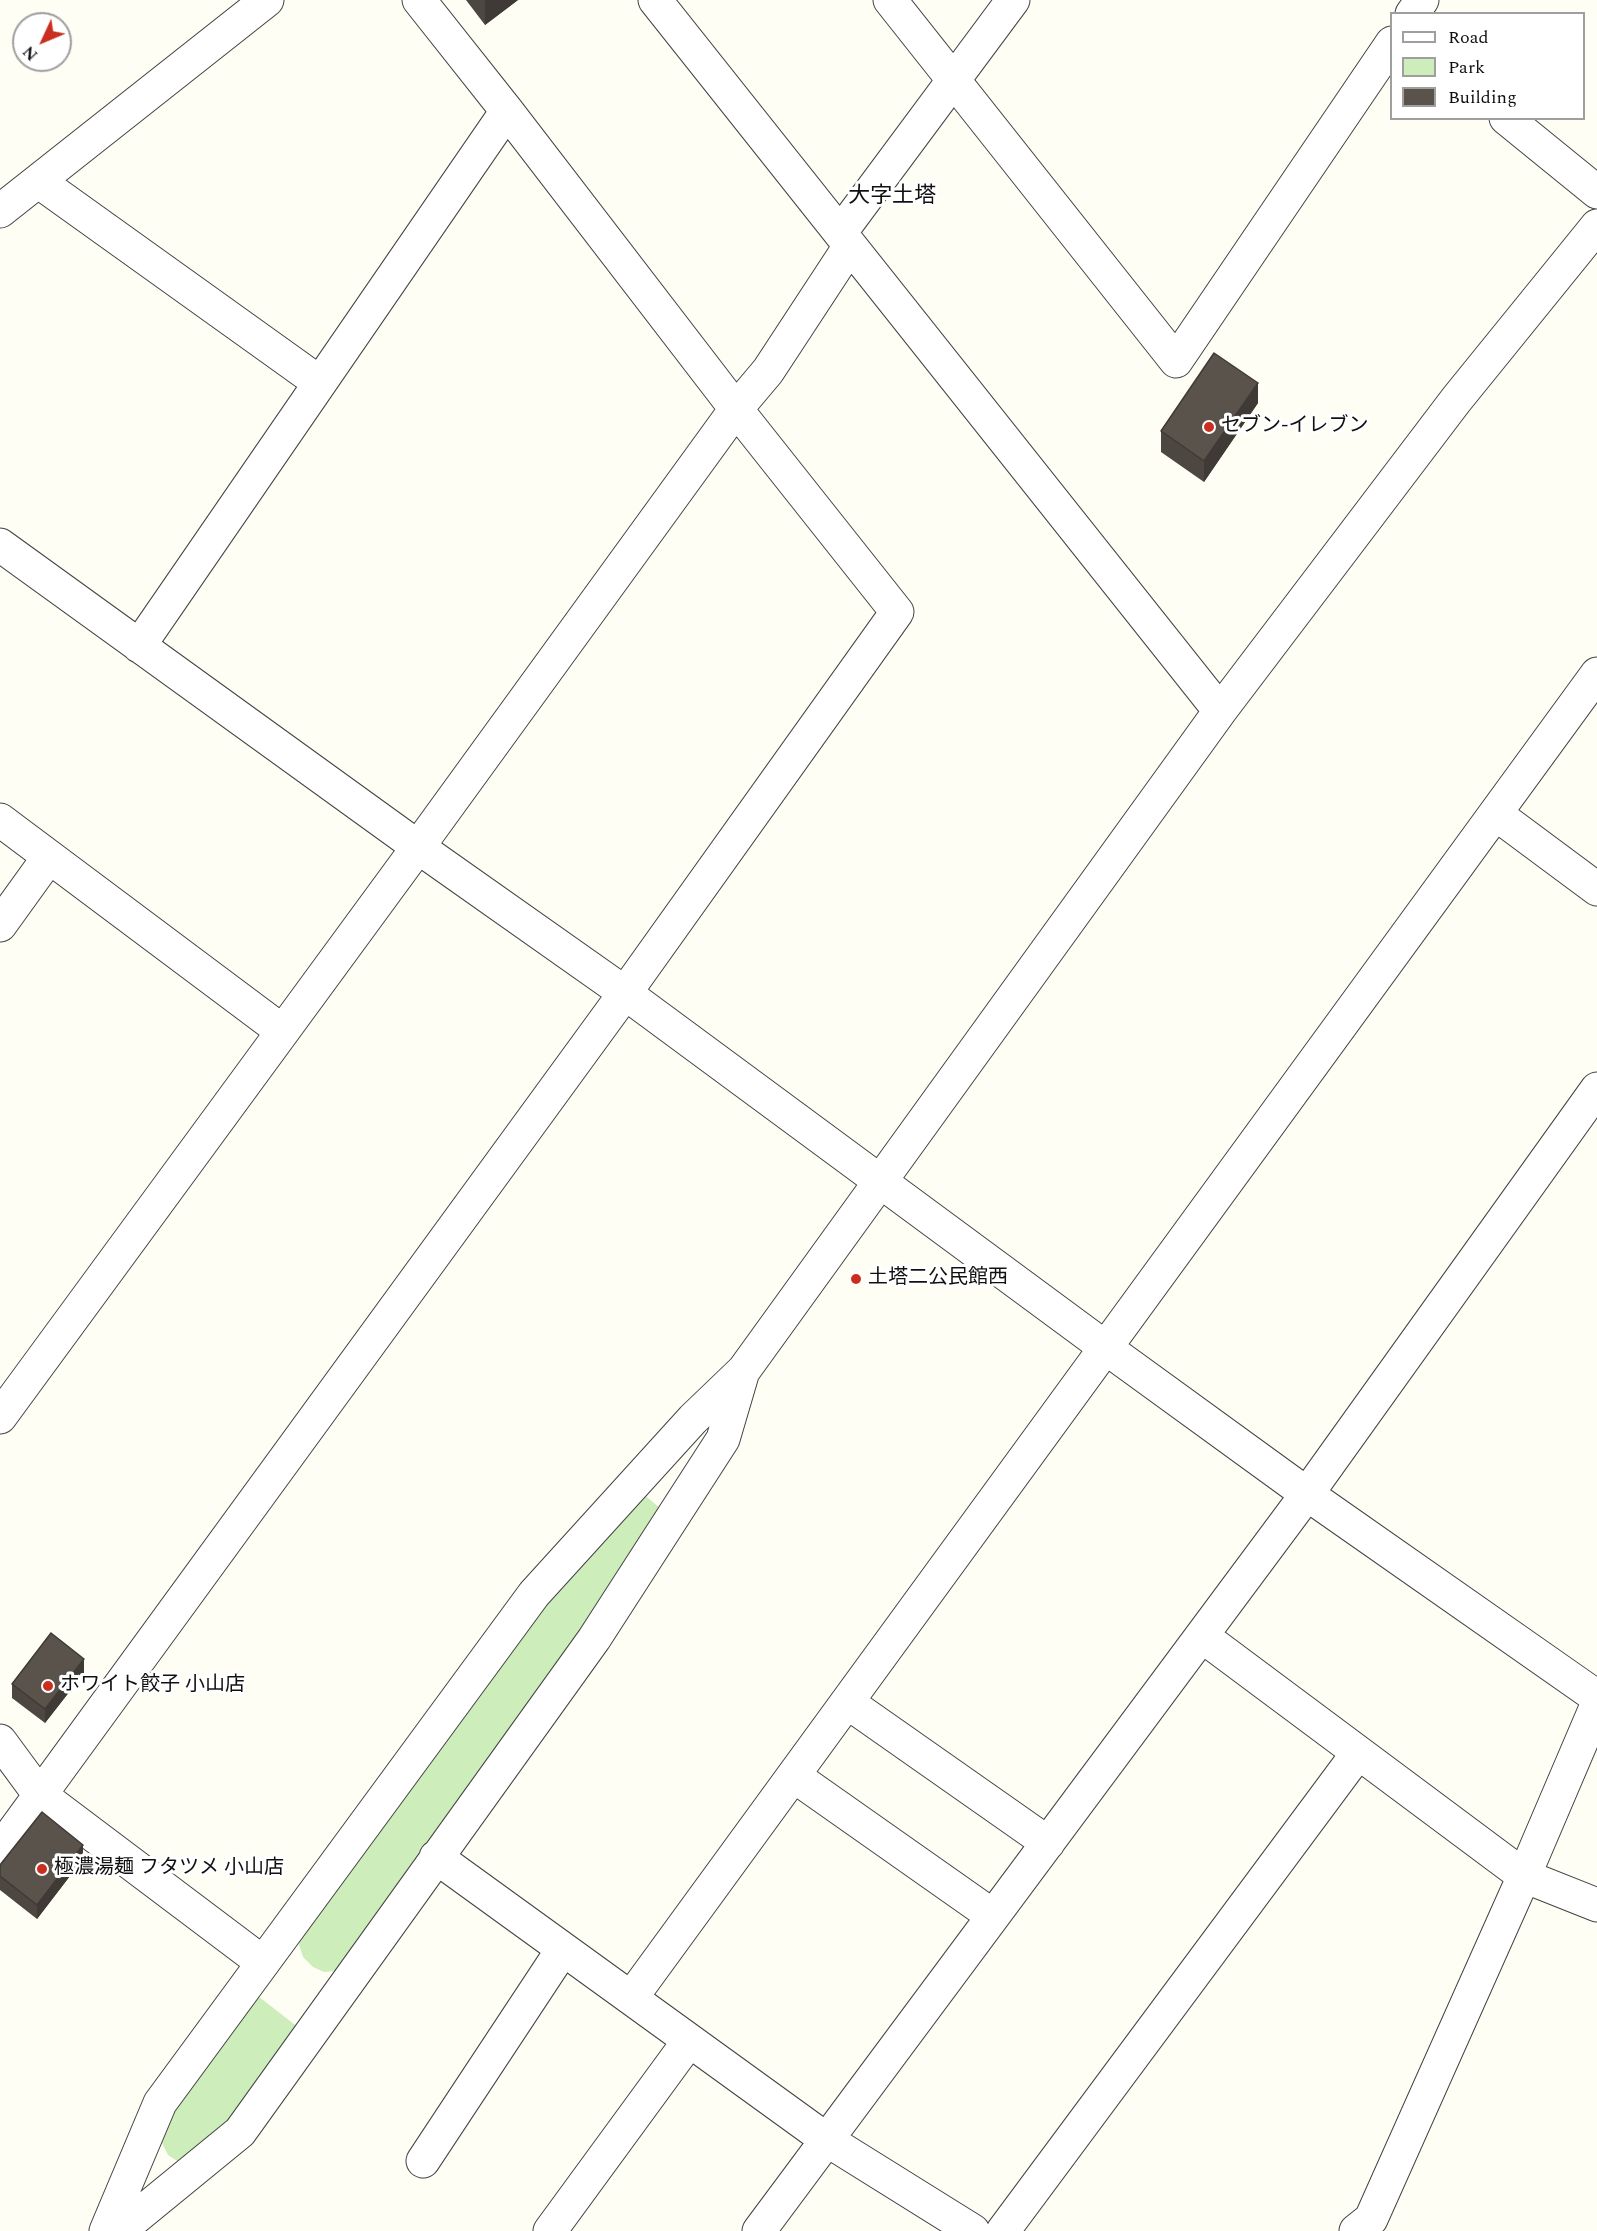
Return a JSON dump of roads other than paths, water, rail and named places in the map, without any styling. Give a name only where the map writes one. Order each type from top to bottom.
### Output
[{"type":"street","points":[[0,211],[267,0]]},
{"type":"street","points":[[0,1850],[625,993],[897,612],[736,409],[419,0]]},
{"type":"street","points":[[655,0],[1220,711]]},
{"type":"street","points":[[890,0],[1176,361],[1390,46]]},
{"type":"street","points":[[0,1417],[736,409],[768,371],[845,239],[1013,0]]},
{"type":"street","points":[[140,646],[507,111]]},
{"type":"street","points":[[1508,120],[1597,192]]},
{"type":"street","points":[[38,181],[320,382]]},
{"type":"street","points":[[105,2231],[160,2103],[534,1594],[693,1419],[744,1370],[1220,711],[1456,400],[1597,225]]},
{"type":"street","points":[[0,545],[418,847],[625,993],[1307,1494],[1597,1697]]},
{"type":"street","points":[[631,1998],[1597,674]]},
{"type":"street","points":[[1496,814],[1597,889]]},
{"type":"street","points":[[0,820],[282,1031]]},
{"type":"street","points":[[0,925],[49,857]]},
{"type":"street","points":[[759,2231],[1307,1494],[1597,1089]]},
{"type":"street","points":[[119,2231],[240,2132],[594,1639],[723,1439],[744,1370]]},
{"type":"street","points":[[1202,1636],[1524,1876],[1597,1905]]},
{"type":"street","points":[[847,1702],[1048,1843]]},
{"type":"street","points":[[1356,2231],[1371,2219],[1524,1876],[1597,1705]]},
{"type":"street","points":[[0,1741],[39,1794],[262,1962]]},
{"type":"street","points":[[1003,2231],[1358,1753]]},
{"type":"street","points":[[794,1776],[993,1917]]},
{"type":"street","points":[[436,1857],[827,2140],[973,2231]]},
{"type":"street","points":[[423,2162],[563,1949]]},
{"type":"street","points":[[550,2231],[689,2041]]},
{"type":"place","name":"セブン-イレブン","points":[[1209,427]]},
{"type":"place","name":"土塔二公民館西","points":[[856,1279]]},
{"type":"place","name":"ホワイト餃子 小山店","points":[[48,1686]]},
{"type":"place","name":"極濃湯麺 フタツメ 小山店","points":[[42,1869]]},
{"type":"district","name":"大字土塔","points":[[892,198]]}]
